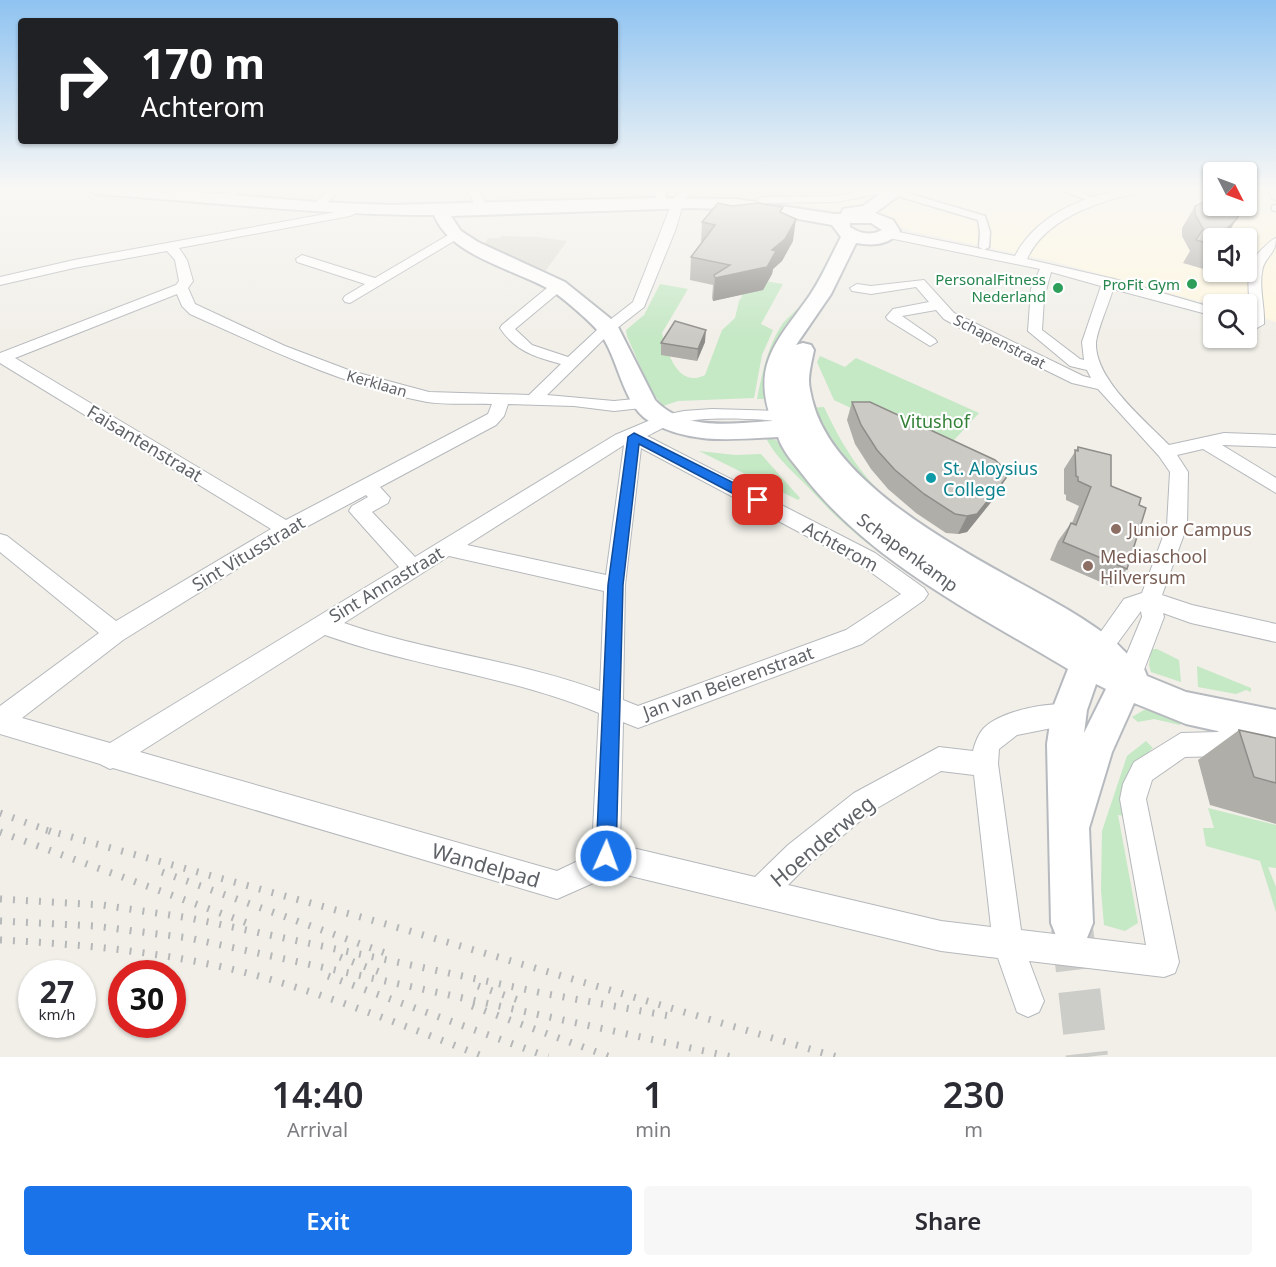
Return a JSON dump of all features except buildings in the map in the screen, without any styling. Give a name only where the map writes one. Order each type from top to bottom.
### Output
[{"type":"main road","points":[[460,238],[558,286],[608,328],[645,403],[655,414],[681,427],[711,432],[795,422]]},
{"type":"main road","name":"Schapenkamp","points":[[856,238],[858,244],[834,282],[797,363],[793,444],[833,494],[875,532],[934,574],[1095,656],[1137,684],[1186,708],[1276,727]]},
{"type":"main road","points":[[1072,922],[1068,874],[1070,830],[1064,771],[1068,715],[1074,692],[1095,656]]},
{"type":"main road","points":[[1070,830],[1094,751],[1137,684]]},
{"type":"street","points":[[0,281],[213,238]]},
{"type":"street","points":[[350,299],[450,238]]},
{"type":"street","points":[[534,399],[608,328],[639,304],[666,238]]},
{"type":"street","points":[[910,238],[1048,267],[1203,309]]},
{"type":"street","points":[[984,247],[985,238]]},
{"type":"street","points":[[1019,261],[1026,246],[1035,238]]},
{"type":"street","points":[[1257,294],[1255,271],[1261,258],[1276,242]]},
{"type":"street","points":[[2,358],[181,288],[186,281],[181,261],[171,246]]},
{"type":"street","points":[[302,259],[376,283]]},
{"type":"street","points":[[1048,267],[1043,273],[1035,309],[1035,331],[1075,363],[1093,366]]},
{"type":"street","points":[[1109,282],[1089,342],[1093,366],[1103,385],[1166,452],[1179,472],[1177,526],[1150,599],[1153,617],[1137,684]]},
{"type":"street","name":"Schapenstraat","points":[[865,291],[919,283],[949,316],[1078,380],[1103,385]]},
{"type":"street","points":[[558,286],[507,328],[513,339],[536,352],[573,363]]},
{"type":"street","name":"Kerklaan","points":[[181,288],[189,306],[280,349],[345,374],[429,397],[534,399],[615,406],[645,403]]},
{"type":"street","points":[[1257,300],[1257,316]]},
{"type":"street","points":[[930,342],[893,317],[898,312],[939,305]]},
{"type":"street","points":[[1257,323],[1274,328]]},
{"type":"street","name":"Faisantenstraat","points":[[2,358],[286,529]]},
{"type":"street","name":"Sint Vitusstraat","points":[[0,722],[115,633],[286,529],[490,421],[496,416],[501,400]]},
{"type":"street","name":"Sint Annastraat","points":[[110,757],[621,439],[634,437],[666,420]]},
{"type":"street","points":[[634,437],[615,585],[606,856],[941,936],[1164,962],[1133,799],[1136,784],[1143,771],[1181,746],[1226,742],[1240,720]]},
{"type":"street","name":"Achterom","points":[[634,437],[868,559],[917,594]]},
{"type":"street","points":[[1166,452],[1224,439],[1276,441]]},
{"type":"street","points":[[1205,443],[1276,487]]},
{"type":"street","points":[[367,486],[381,498],[359,511],[413,568]]},
{"type":"street","points":[[0,541],[115,633]]},
{"type":"street","points":[[446,548],[615,585]]},
{"type":"street","name":"Jan van Beierenstraat","points":[[321,624],[360,639],[571,691],[638,717],[854,637],[917,594]]},
{"type":"street","points":[[1095,656],[1132,605],[1150,599],[1191,614],[1276,633]]},
{"type":"street","points":[[1028,1000],[1008,944],[986,764],[987,747],[994,735],[1019,722],[1045,716],[1068,715]]},
{"type":"street","name":"Wandelpad","points":[[0,722],[110,757],[557,885],[590,870],[606,856]]},
{"type":"street","name":"Hoenderweg","points":[[759,894],[798,855],[862,802],[939,759],[986,764]]},
{"type":"shaded area","points":[[488,238],[548,238],[567,241],[544,273],[484,245]]},
{"type":"shaded area","points":[[945,238],[1203,238],[1203,282],[1257,282],[1257,238],[1276,238],[1276,322],[1257,316],[1257,294],[1203,294],[1203,302],[1052,261]]},
{"type":"green space","points":[[835,250],[774,399],[757,399],[773,340],[783,323],[805,299]]},
{"type":"green space","points":[[752,279],[783,284],[761,324],[773,330],[762,355],[754,398],[678,401],[663,406],[651,391],[626,330],[644,315],[660,284],[688,289],[662,333],[667,350],[681,373],[696,378],[705,375],[722,330],[735,318],[739,301]]},
{"type":"green space","name":"Vitushof","points":[[820,356],[845,367],[856,358],[979,413],[943,452],[834,400],[817,362]]},
{"type":"green space","points":[[824,407],[854,460],[894,506],[847,473],[807,408]]},
{"type":"green space","points":[[765,436],[780,442],[819,495],[864,537],[1023,640],[1021,643],[903,570],[859,536],[787,466],[772,449]]},
{"type":"green space","points":[[699,451],[735,455],[761,454],[800,498],[798,500]]},
{"type":"green space","points":[[1151,649],[1157,649],[1179,660],[1181,682],[1151,672],[1149,665]]},
{"type":"green space","points":[[1197,666],[1251,688],[1251,692],[1246,690],[1236,694],[1198,687]]},
{"type":"green space","points":[[1144,710],[1162,710],[1183,717],[1180,725],[1154,719],[1138,722],[1132,717]]},
{"type":"green space","points":[[1146,741],[1153,748],[1139,761],[1125,816],[1118,815],[1138,923],[1125,931],[1104,925],[1101,890],[1102,831],[1127,756]]},
{"type":"green space","points":[[1208,808],[1276,825],[1276,868],[1268,867],[1276,887],[1276,912],[1260,861],[1206,846],[1203,828],[1214,828]]},
{"type":"tunnel","points":[[1072,928],[1087,1057]]},
{"type":"railway","points":[[0,813],[48,831]]},
{"type":"railway","points":[[48,831],[379,922],[837,1057]]},
{"type":"railway","points":[[48,831],[52,832]]},
{"type":"railway","points":[[0,832],[250,924]]},
{"type":"railway","points":[[162,872],[388,954]]},
{"type":"railway","points":[[0,899],[102,905],[190,918],[547,994],[675,1017]]},
{"type":"railway","points":[[0,921],[95,926],[189,938],[732,1057]]},
{"type":"railway","points":[[0,940],[116,949],[174,957],[231,969],[296,987],[485,1057]]},
{"type":"railway","points":[[340,957],[382,973]]},
{"type":"railway","points":[[328,976],[548,1057]]},
{"type":"railway","points":[[478,986],[527,1003]]},
{"type":"railway","points":[[472,1006],[610,1057]]},
{"type":"place","name":"ProFit Gym","points":[[1192,284]]},
{"type":"place","name":"PersonalFitness Nederland","points":[[1058,288]]},
{"type":"place","name":"St. Aloysius College","points":[[931,478]]},
{"type":"place","name":"Junior Campus","points":[[1116,529]]},
{"type":"place","name":"Mediaschool Hilversum","points":[[1088,566]]},
{"type":"route","points":[[606,856],[615,585],[634,437],[758,500]]}]
